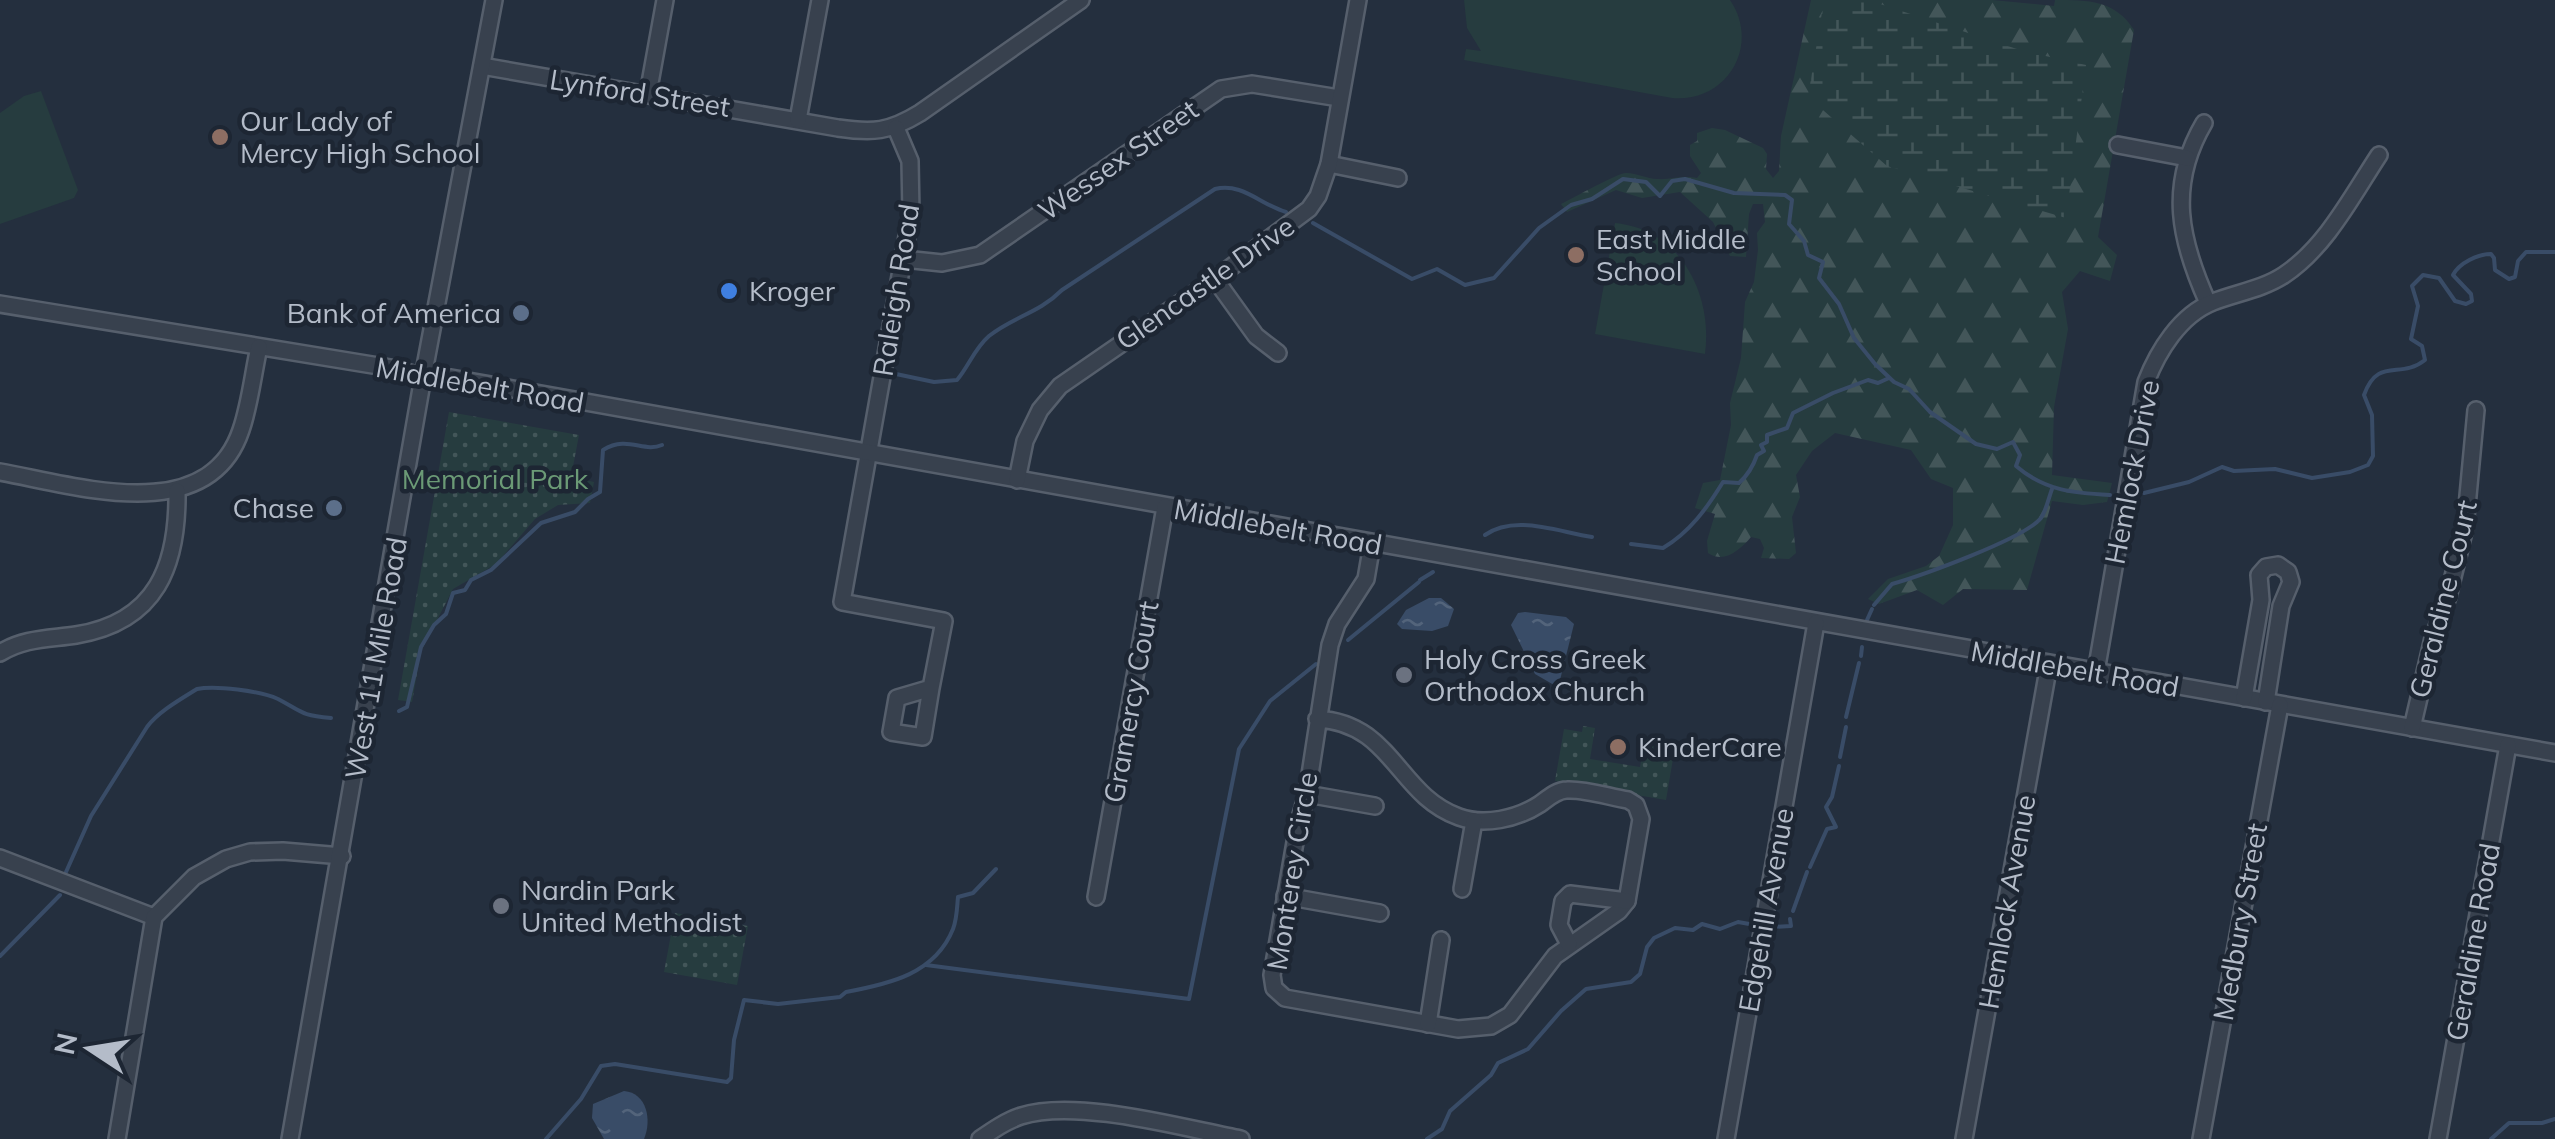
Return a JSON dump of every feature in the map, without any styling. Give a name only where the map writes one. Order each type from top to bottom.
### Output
[{"type":"street","name":"West 11 Mile Road","points":[[290,1139],[423,376],[494,0]]},
{"type":"street","points":[[648,94],[666,0]]},
{"type":"street","points":[[798,120],[820,0]]},
{"type":"street","points":[[896,128],[1080,0]]},
{"type":"street","name":"Glencastle Drive","points":[[1017,480],[1025,441],[1040,410],[1060,386],[1215,279],[1308,209],[1318,196],[1329,164],[1358,0]]},
{"type":"street","name":"Lynford Street","points":[[482,66],[857,130],[896,128]]},
{"type":"street","name":"Wessex Street","points":[[904,259],[942,263],[980,255],[1221,89],[1252,84],[1339,98]]},
{"type":"street","points":[[2204,123],[2187,158],[2180,223],[2192,267],[2208,304],[2267,284],[2304,258],[2325,235],[2379,156]]},
{"type":"street","name":"Raleigh Road","points":[[896,128],[910,162],[912,188],[904,259],[842,602],[944,622],[931,688]]},
{"type":"street","points":[[2118,145],[2187,158]]},
{"type":"street","points":[[1329,164],[1398,178]]},
{"type":"street","points":[[1215,279],[1256,336],[1278,353]]},
{"type":"street","name":"Middlebelt Road","points":[[0,304],[451,378],[2555,753]]},
{"type":"street","name":"Hemlock Drive","points":[[2096,672],[2146,382],[2164,345],[2193,313],[2208,304]]},
{"type":"street","points":[[0,472],[143,494],[177,491],[205,476],[229,454],[241,432],[259,348]]},
{"type":"street","name":"Geraldine Court","points":[[2412,728],[2464,528],[2476,410]]},
{"type":"street","points":[[0,653],[26,641],[100,629],[144,604],[161,583],[173,551],[177,491]]},
{"type":"street","name":"Gramercy Court","points":[[1096,898],[1165,507]]},
{"type":"street","name":"Monterey Circle","points":[[1372,544],[1366,579],[1337,624],[1330,645],[1307,794],[1272,975],[1274,988],[1286,998],[1428,1024],[1473,1030],[1490,1026],[1510,1015],[1538,976],[1569,944],[1627,901]]},
{"type":"street","name":"Medbury Street","points":[[2201,1139],[2272,703],[2281,606],[2290,582],[2288,572],[2278,565],[2266,566],[2259,576],[2261,600],[2244,698]]},
{"type":"street","name":"Edgehill Avenue","points":[[1726,1139],[1816,622]]},
{"type":"street","name":"Hemlock Avenue","points":[[1964,1139],[2049,664]]},
{"type":"street","points":[[1317,720],[1336,720],[1356,729],[1394,759],[1416,791],[1438,809],[1474,821],[1524,813],[1566,790],[1628,800],[1636,805],[1641,820],[1627,901],[1570,894],[1563,902],[1558,925],[1569,944]]},
{"type":"street","name":"Geraldine Road","points":[[2438,1139],[2508,745]]},
{"type":"street","points":[[1307,794],[1375,806]]},
{"type":"street","points":[[1462,888],[1474,821]]},
{"type":"street","points":[[117,1139],[154,917],[194,877],[226,859],[267,851],[342,856]]},
{"type":"street","points":[[0,858],[154,917]]},
{"type":"street","points":[[1286,896],[1380,913]]},
{"type":"street","points":[[1428,1024],[1441,940]]},
{"type":"street","points":[[980,1139],[1021,1116],[1060,1111],[1241,1139]]},
{"type":"green space","points":[[1464,0],[1730,0],[1739,17],[1740,52],[1723,81],[1709,91],[1672,98],[1464,60],[1466,49],[1481,51],[1467,28]]},
{"type":"green space","points":[[1811,0],[1992,0],[2054,6],[2055,0],[2079,0],[2109,7],[2134,30],[2098,237],[2117,255],[2110,281],[2080,271],[2062,292],[2068,329],[2054,407],[2052,475],[2112,483],[2107,502],[2083,505],[2052,501],[2027,590],[1963,589],[1943,605],[1917,590],[1879,604],[1868,599],[1888,579],[1926,566],[1939,556],[1953,525],[1953,488],[1931,479],[1911,450],[1835,433],[1812,451],[1796,475],[1800,497],[1792,517],[1796,553],[1789,559],[1761,558],[1764,548],[1760,539],[1751,537],[1726,556],[1708,553],[1707,541],[1715,514],[1695,508],[1703,483],[1720,480],[1731,425],[1730,403],[1741,358],[1745,302],[1754,282],[1757,233],[1765,222],[1763,204],[1753,204],[1749,214],[1746,257],[1730,256],[1713,222],[1680,192],[1642,198],[1616,190],[1567,212],[1561,204],[1626,173],[1653,179],[1697,178],[1701,173],[1690,156],[1690,145],[1697,141],[1697,133],[1712,128],[1763,148],[1767,154],[1766,169],[1773,178],[1779,171],[1781,136]]},
{"type":"green space","points":[[1824,0],[1868,0],[2023,51],[2086,65],[2066,218],[1887,166],[1808,97]]},
{"type":"green space","points":[[41,91],[78,190],[74,198],[0,224],[0,113],[24,96]]},
{"type":"green space","points":[[1615,223],[1658,238],[1687,268],[1703,309],[1705,354],[1595,334]]},
{"type":"green space","name":"Memorial Park","points":[[449,412],[579,435],[571,477],[594,482],[590,503],[558,505],[535,519],[496,564],[453,589],[421,651],[412,702],[398,700]]},
{"type":"green space","points":[[1583,726],[1595,728],[1590,759],[1640,767],[1645,736],[1676,741],[1666,800],[1555,781],[1564,729],[1582,732]]},
{"type":"green space","points":[[675,913],[748,926],[737,985],[664,972]]},
{"type":"water","points":[[1429,598],[1441,598],[1454,609],[1448,626],[1432,631],[1402,629],[1397,624],[1406,610]]},
{"type":"water","points":[[1518,613],[1566,617],[1574,624],[1560,680],[1554,685],[1535,674],[1511,625]]},
{"type":"water","points":[[624,1091],[638,1097],[646,1109],[644,1139],[604,1139],[592,1118],[593,1104]]},
{"type":"waterway","points":[[1313,223],[1412,279],[1437,269],[1465,285],[1494,278],[1539,228],[1571,205],[1592,199],[1623,179],[1646,182],[1660,196],[1672,181],[1685,179],[1734,193],[1785,195],[1792,200],[1789,224],[1804,241],[1808,255],[1823,262],[1819,278],[1839,304],[1854,338],[1894,382],[1909,389],[1930,412],[1976,444],[1997,449],[2013,442],[2020,455],[2016,466],[2038,481],[2072,492],[2110,495]]},
{"type":"waterway","points":[[896,374],[934,382],[957,380],[989,336],[1044,304],[1215,189],[1243,191],[1286,212]]},
{"type":"waterway","points":[[2144,493],[2189,482],[2222,467],[2234,471],[2275,469],[2312,478],[2368,465],[2373,456],[2372,415],[2364,395],[2370,383],[2383,372],[2416,366],[2425,360],[2422,346],[2411,339],[2418,306],[2412,286],[2423,275],[2439,278],[2455,301],[2466,304],[2472,301],[2471,294],[2453,275],[2469,260],[2491,254],[2495,270],[2509,279],[2515,277],[2518,261],[2526,252],[2555,252]]},
{"type":"waterway","points":[[1631,544],[1663,548],[1682,535],[1723,482],[1739,483],[1745,477],[1757,455],[1764,451],[1761,445],[1767,442],[1767,435],[1787,428],[1793,413],[1868,380],[1878,383],[1889,378]]},
{"type":"waterway","points":[[399,711],[407,707],[421,647],[446,614],[453,593],[465,590],[471,580],[491,570],[541,523],[575,512],[600,492],[603,450],[620,444],[662,445]]},
{"type":"waterway","points":[[1874,605],[1892,584],[1971,556],[2031,527],[2043,515],[2052,489]]},
{"type":"waterway","points":[[1485,535],[1523,525],[1592,537]]},
{"type":"waterway","points":[[1420,580],[1433,572]]},
{"type":"waterway","points":[[1348,640],[1419,582]]},
{"type":"waterway","points":[[1867,620],[1872,609]]},
{"type":"waterway","points":[[1861,656],[1862,647]]},
{"type":"waterway","points":[[1846,717],[1859,663]]},
{"type":"waterway","points":[[926,965],[1189,999],[1239,749],[1270,701],[1316,664]]},
{"type":"waterway","points":[[66,872],[91,816],[147,727],[163,711],[197,689],[226,688],[260,694],[307,714],[331,718]]},
{"type":"waterway","points":[[1840,757],[1846,727]]},
{"type":"waterway","points":[[1810,867],[1827,829],[1836,827],[1826,807],[1839,766]]},
{"type":"waterway","points":[[546,1139],[581,1099],[601,1066],[615,1064],[727,1082],[731,1078],[734,1040],[744,1000],[778,1004],[840,997],[923,967],[935,957],[953,929],[958,897],[973,893],[996,869]]},
{"type":"waterway","points":[[1793,911],[1807,872]]},
{"type":"waterway","points":[[0,956],[60,895]]},
{"type":"waterway","points":[[1771,927],[1791,926],[1790,919]]},
{"type":"waterway","points":[[1427,1139],[1442,1129],[1450,1111],[1491,1075],[1498,1063],[1528,1049],[1586,989],[1631,982],[1640,974],[1647,947],[1654,938],[1675,928],[1693,930],[1702,924],[1720,929],[1738,922],[1755,925]]},
{"type":"waterway","points":[[2491,1139],[2509,1123],[2555,1119]]},
{"type":"place","name":"Our Lady of Mercy High School","points":[[220,137]]},
{"type":"place","name":"East Middle School","points":[[1576,255]]},
{"type":"place","name":"Kroger","points":[[729,291]]},
{"type":"place","name":"Bank of America","points":[[521,313]]},
{"type":"place","name":"Chase","points":[[334,508]]},
{"type":"place","name":"Holy Cross Greek Orthodox Church","points":[[1404,675]]},
{"type":"place","name":"KinderCare","points":[[1618,747]]},
{"type":"place","name":"Nardin Park United Methodist","points":[[501,906]]}]
